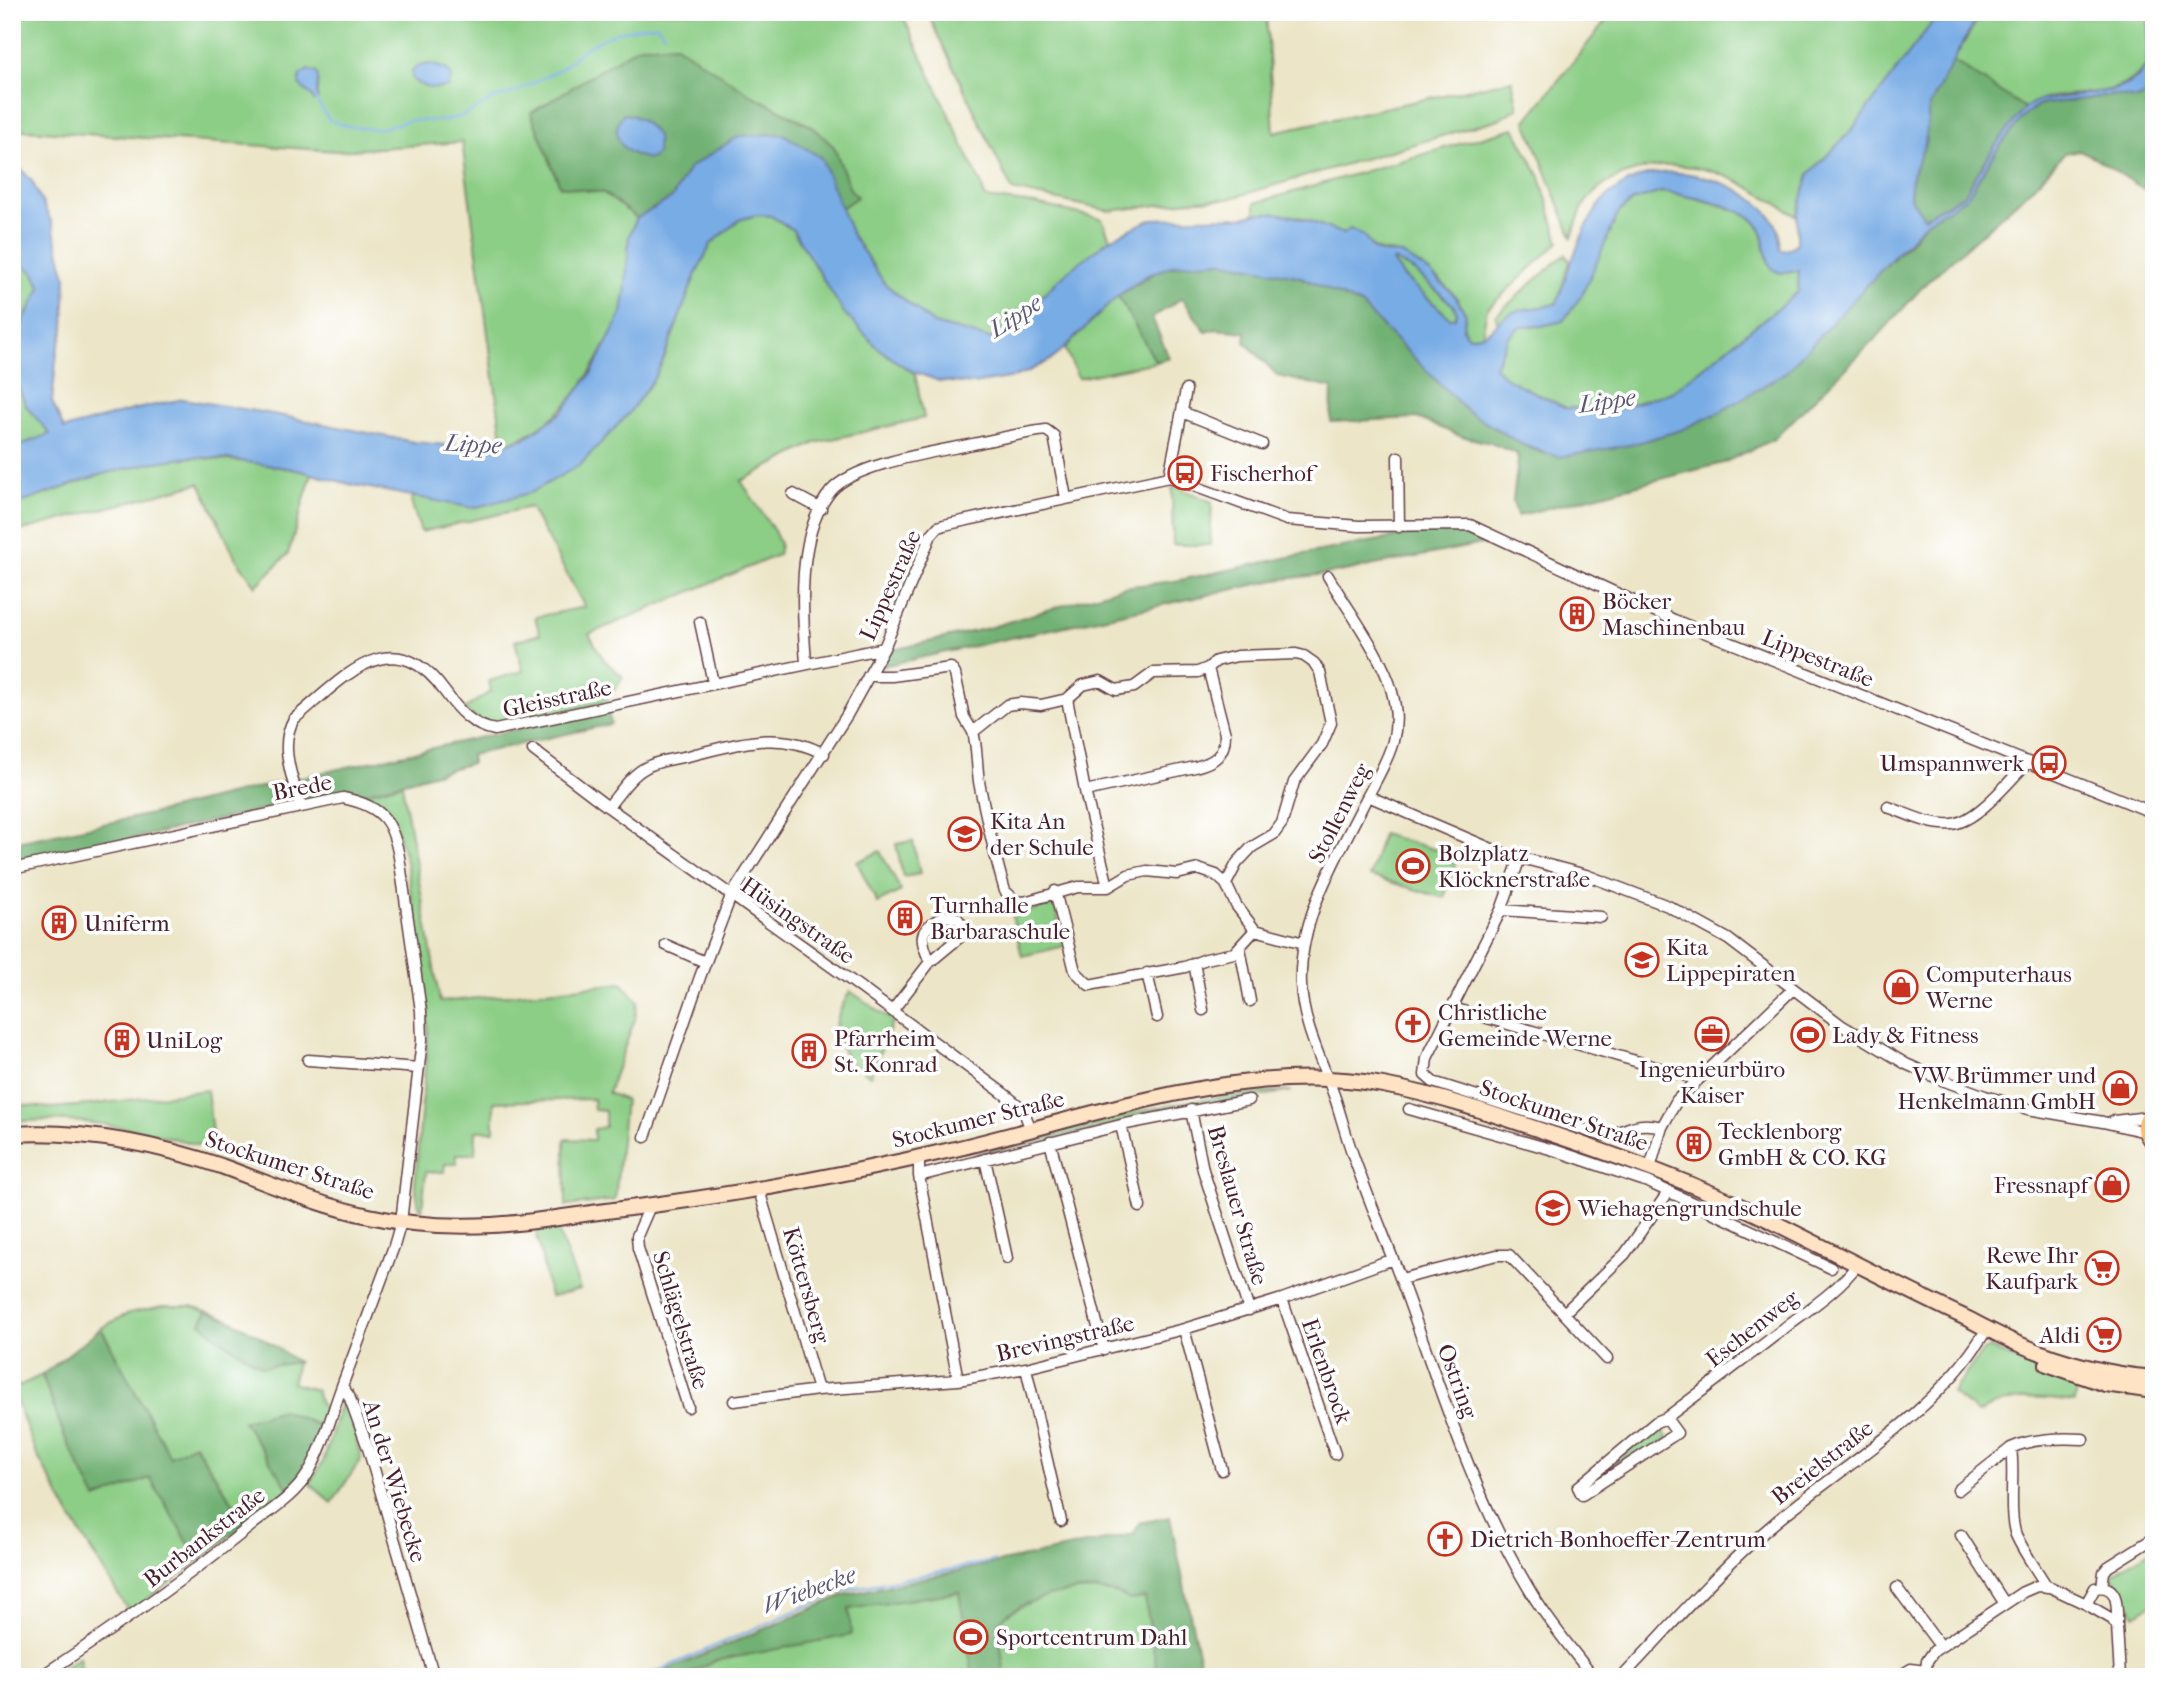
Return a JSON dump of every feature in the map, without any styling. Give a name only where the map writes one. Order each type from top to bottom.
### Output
[{"type":"main road","name":"Stockumer Straße","points":[[12,1134],[62,1133],[131,1141],[194,1157],[336,1208],[372,1217],[434,1225],[489,1225],[759,1190],[919,1157],[1170,1095],[1265,1082],[1326,1079],[1377,1084],[1454,1102],[1650,1168],[1757,1214],[2014,1342],[2058,1359],[2114,1373],[2154,1378]]},
{"type":"main road","name":"Stockumer Straße","points":[[1925,1300],[1983,1335],[2077,1375],[2122,1388],[2154,1391]]},
{"type":"street","points":[[1169,477],[1186,390]]},
{"type":"street","points":[[1182,412],[1262,444]]},
{"type":"street","points":[[806,663],[803,580],[810,540],[821,509],[833,489],[852,475],[922,455],[1046,430],[1054,436],[1066,498]]},
{"type":"street","points":[[1398,457],[1399,527]]},
{"type":"street","name":"Lippestraße","points":[[645,1137],[705,962],[731,897],[824,754],[884,648],[927,544],[938,527],[1066,498],[1169,477],[1287,520],[1399,527],[1470,525],[1570,574],[1674,620],[2154,813]]},
{"type":"street","points":[[793,495],[821,509]]},
{"type":"street","name":"Stollenweg","points":[[1326,1079],[1306,1018],[1301,986],[1304,943],[1323,887],[1395,739],[1394,696],[1390,681],[1328,576]]},
{"type":"street","points":[[700,622],[713,683]]},
{"type":"street","name":"Gleisstraße","points":[[300,806],[285,739],[288,729],[294,719],[358,668],[382,658],[405,657],[418,663],[430,673],[454,705],[467,717],[478,725],[495,730],[884,648]]},
{"type":"street","points":[[973,732],[1007,705],[1041,705],[1067,699],[1083,685],[1100,681],[1116,690],[1134,687],[1153,673],[1198,672],[1208,668],[1216,660],[1237,656],[1304,656],[1314,663],[1320,672],[1331,723],[1322,744],[1294,782],[1282,823],[1274,834],[1252,847],[1237,863],[1226,884]]},
{"type":"street","points":[[868,676],[892,676],[951,668],[955,674],[964,717],[978,748],[980,789],[1005,891],[1016,901],[1078,887],[1108,887],[1128,875],[1146,871],[1177,874],[1198,869],[1216,875],[1226,884],[1236,905],[1255,930],[1304,943]]},
{"type":"street","points":[[1085,791],[1195,767],[1219,757],[1225,734],[1208,668]]},
{"type":"street","points":[[1067,699],[1108,887]]},
{"type":"street","points":[[608,807],[637,774],[655,764],[766,740],[797,742],[824,754]]},
{"type":"street","name":"Hüsingstraße","points":[[533,750],[1023,1109],[1031,1130]]},
{"type":"street","points":[[1888,807],[1927,821],[1952,824],[1963,821],[1983,807],[2028,762]]},
{"type":"street","points":[[1368,796],[1475,843],[1586,875],[1668,905],[1728,939],[1861,1037],[1906,1064],[1942,1080],[2028,1109],[2103,1122],[2150,1126]]},
{"type":"street","name":"Brede","points":[[12,869],[343,798],[360,801],[372,807],[390,824],[399,852],[421,1012],[422,1040],[401,1222]]},
{"type":"street","points":[[1520,858],[1501,910],[1453,1008],[1696,1079]]},
{"type":"street","points":[[1055,891],[1075,971],[1083,981],[1095,985],[1234,953],[1255,930]]},
{"type":"street","points":[[1501,910],[1601,917]]},
{"type":"street","points":[[892,1011],[930,962],[960,937],[962,925],[957,918],[944,916],[923,932],[921,940],[930,962]]},
{"type":"street","points":[[666,945],[705,962]]},
{"type":"street","points":[[1240,948],[1250,1001]]},
{"type":"street","points":[[1194,963],[1203,1010]]},
{"type":"street","points":[[1147,973],[1157,1017]]},
{"type":"street","points":[[1650,1168],[1670,1110],[1696,1079],[1793,989]]},
{"type":"street","name":"Stockumer Straße","points":[[1453,1008],[1425,1065],[1425,1075],[1429,1079],[1600,1135],[1609,1135],[1641,1123],[1662,1127]]},
{"type":"street","points":[[308,1060],[419,1068]]},
{"type":"street","name":"Ostring","points":[[1326,1079],[1335,1097],[1353,1156],[1460,1443],[1503,1541],[1529,1590],[1593,1677]]},
{"type":"street","name":"Stockumer Straße","points":[[919,1176],[1121,1125],[1249,1100]]},
{"type":"street","name":"Stockumer Straße","points":[[1409,1109],[1581,1159],[1669,1191],[1831,1268]]},
{"type":"street","name":"Breslauer Straße","points":[[1191,1110],[1203,1170],[1249,1310]]},
{"type":"street","points":[[2103,1122],[2150,1126]]},
{"type":"street","points":[[1121,1125],[1140,1207]]},
{"type":"street","points":[[1050,1142],[1104,1350]]},
{"type":"street","points":[[919,1157],[919,1176],[958,1380]]},
{"type":"street","name":"Stockumer Straße","points":[[985,1159],[1007,1258]]},
{"type":"street","name":"Köttersberg","points":[[759,1190],[818,1390]]},
{"type":"street","points":[[1564,1313],[1625,1254],[1669,1191]]},
{"type":"street","name":"Schlägelstraße","points":[[650,1206],[637,1236],[638,1248],[688,1407]]},
{"type":"street","name":"An der Wiebecke","points":[[401,1222],[342,1386],[349,1396],[368,1448],[434,1677]]},
{"type":"street","points":[[1401,1279],[1503,1254],[1509,1255],[1607,1359]]},
{"type":"street","name":"Brevingstraße","points":[[734,1401],[818,1390],[958,1380],[1026,1368],[1104,1350],[1249,1310],[1393,1259]]},
{"type":"street","name":"Eschenweg","points":[[1666,1418],[1677,1433],[1582,1495],[1578,1487],[1656,1422],[1666,1418],[1826,1295],[1849,1276],[1857,1265]]},
{"type":"street","name":"Erlenbrock","points":[[1282,1299],[1335,1454]]},
{"type":"street","points":[[1184,1329],[1222,1470]]},
{"type":"street","name":"Breielstraße","points":[[1622,1677],[1771,1525],[1922,1407],[1954,1374],[1983,1335]]},
{"type":"street","points":[[1026,1368],[1061,1521]]},
{"type":"street","name":"Burbankstraße","points":[[40,1677],[130,1618],[293,1493],[314,1462],[342,1386]]},
{"type":"street","points":[[1958,1490],[2011,1448],[2025,1442],[2082,1439]]},
{"type":"street","points":[[2011,1448],[2014,1468],[2012,1518],[2016,1535],[2047,1587]]},
{"type":"street","points":[[1961,1535],[2005,1604]]},
{"type":"street","points":[[2102,1587],[2104,1572],[2108,1567],[2154,1538]]},
{"type":"street","points":[[1898,1677],[1911,1669],[1925,1674],[1929,1656],[1940,1646],[2031,1587],[2047,1587],[2086,1604],[2108,1615],[2117,1626]]},
{"type":"street","points":[[1897,1588],[1940,1646]]},
{"type":"street","points":[[2086,1604],[2095,1588],[2111,1590],[2116,1597],[2120,1677]]},
{"type":"green space","points":[[12,12],[901,12],[982,186],[985,198],[1036,204],[1102,219],[1110,239],[991,339],[934,324],[885,284],[852,235],[841,208],[856,197],[850,189],[834,147],[813,127],[753,96],[586,80],[531,113],[560,186],[604,193],[637,218],[630,242],[625,301],[619,320],[578,391],[566,405],[538,428],[503,445],[462,142],[337,151],[12,129]]},
{"type":"green space","points":[[927,12],[1266,12],[1274,132],[1512,80],[1518,108],[1499,119],[1228,199],[1110,211],[1012,190]]},
{"type":"green space","points":[[1613,12],[1940,12],[1851,131],[1809,174],[1797,216],[1735,180],[1694,167],[1672,165],[1624,175],[1600,188],[1583,207],[1572,237],[1526,121]]},
{"type":"green space","points":[[1982,12],[2149,12],[2147,66],[2133,79],[2118,87],[2040,100],[2025,108],[1953,61]]},
{"type":"green space","points":[[676,45],[753,96],[813,127],[834,147],[850,189],[857,197],[841,208],[821,158],[783,134],[739,136],[689,168],[672,198],[637,218],[604,193],[560,186],[531,113],[639,46]]},
{"type":"green space","points":[[1953,61],[2025,108],[1994,147],[1964,195],[1924,217],[1910,197],[1912,175],[1925,144],[1929,107]]},
{"type":"green space","points":[[2154,87],[2154,196],[2080,150],[2065,153],[2030,190],[1926,283],[1880,334],[1774,439],[1723,463],[1517,516],[1513,501],[1517,454],[1491,443],[1460,436],[1418,418],[1331,422],[1332,388],[1278,376],[1245,342],[1246,332],[1216,329],[1206,332],[1182,298],[1152,318],[1169,358],[1156,362],[1118,296],[1161,269],[1195,262],[1221,261],[1301,277],[1361,305],[1467,411],[1523,445],[1545,454],[1630,445],[1681,430],[1720,412],[1817,339],[1926,222],[1967,197],[1996,151],[2022,118],[2038,105],[2115,95],[2138,99]]},
{"type":"green space","points":[[1514,128],[1540,177],[1559,242],[1487,309],[1482,336],[1467,337],[1459,304],[1454,295],[1437,278],[1407,258],[1377,250],[1364,236],[1343,234],[1300,217],[1255,213],[1255,203]]},
{"type":"green space","points":[[1661,192],[1724,206],[1755,221],[1764,239],[1765,251],[1799,269],[1798,292],[1672,392],[1616,409],[1566,408],[1509,380],[1495,367],[1508,337],[1520,327],[1542,326],[1605,239],[1619,212],[1633,201]]},
{"type":"green space","points":[[757,215],[771,216],[793,230],[844,313],[879,349],[915,374],[924,418],[815,443],[741,481],[774,531],[780,544],[778,555],[589,634],[604,660],[623,677],[606,702],[499,725],[486,723],[463,710],[491,691],[489,681],[523,671],[515,641],[540,634],[535,617],[585,607],[530,507],[421,532],[411,502],[414,495],[426,498],[580,465],[628,414],[653,380],[695,276],[711,244],[739,220]]},
{"type":"green space","points":[[1565,254],[1570,261],[1557,303],[1520,312],[1498,325],[1496,315]]},
{"type":"green space","points":[[12,256],[34,273],[41,289],[12,342]]},
{"type":"green space","points":[[1394,260],[1414,271],[1453,305],[1457,312],[1455,318],[1450,318],[1403,276]]},
{"type":"green space","points":[[1118,295],[1156,362],[1078,378],[1065,348]]},
{"type":"green space","points":[[12,351],[15,377],[23,397],[51,434],[12,448]]},
{"type":"green space","points":[[191,457],[259,463],[312,473],[288,554],[256,586],[236,559],[200,483],[12,533],[12,506],[99,475]]},
{"type":"green space","points":[[1172,488],[1179,488],[1212,502],[1210,545],[1173,545]]},
{"type":"green space","points":[[1461,531],[1487,543],[1334,573],[1276,580],[882,666],[888,651],[988,628],[1123,587],[1175,581],[1418,533]]},
{"type":"green space","points":[[607,709],[611,724],[471,755],[472,763],[358,795],[343,793],[308,800],[12,865],[12,843],[151,814],[289,780]]},
{"type":"green space","points":[[402,784],[440,1002],[622,983],[638,1001],[635,1019],[608,1093],[625,1100],[615,1200],[566,1206],[565,1139],[594,1140],[594,1129],[605,1127],[605,1111],[594,1110],[593,1099],[494,1102],[494,1131],[476,1131],[475,1154],[456,1154],[456,1164],[445,1164],[444,1172],[426,1172],[422,1210],[419,1207],[415,1184],[428,1034],[426,998],[406,860],[394,823],[375,802],[358,795]]},
{"type":"green space","name":"Bolzplatz Klöcknerstraße","points":[[1382,834],[1457,856],[1444,898],[1370,876]]},
{"type":"green space","points":[[913,841],[920,874],[903,877],[896,844]]},
{"type":"green space","points":[[880,851],[901,891],[877,903],[857,862]]},
{"type":"green space","points":[[1055,905],[1065,946],[1022,956],[1012,915]]},
{"type":"green space","points":[[850,991],[893,1021],[870,1076],[847,1059],[834,1032],[840,1010]]},
{"type":"green space","points":[[207,1090],[214,1150],[165,1136],[114,1126],[38,1120],[12,1122],[12,1104],[51,1108]]},
{"type":"green space","points":[[1292,1091],[1192,1106],[977,1156],[976,1154],[1186,1102],[1255,1092]]},
{"type":"green space","points":[[557,1228],[580,1289],[550,1297],[536,1231]]},
{"type":"green space","points":[[163,1306],[192,1306],[207,1311],[201,1323],[218,1338],[263,1367],[297,1362],[292,1383],[316,1390],[320,1404],[327,1411],[322,1427],[282,1411],[289,1490],[246,1523],[195,1444],[170,1457],[101,1328],[129,1313]]},
{"type":"green space","points":[[207,1311],[243,1326],[297,1362],[263,1367],[218,1338],[201,1323]]},
{"type":"green space","points":[[101,1328],[170,1457],[194,1444],[246,1523],[199,1561],[150,1478],[96,1499],[65,1437],[42,1375]]},
{"type":"green space","points":[[1990,1348],[2041,1372],[2078,1385],[2075,1402],[2049,1399],[2013,1400],[1978,1413],[1952,1393],[1981,1353]]},
{"type":"green space","points":[[42,1375],[65,1437],[150,1478],[199,1561],[129,1612],[69,1514],[36,1453],[12,1389]]},
{"type":"green space","points":[[347,1402],[361,1459],[332,1503],[309,1483],[323,1462],[341,1403]]},
{"type":"green space","points":[[282,1410],[322,1427],[309,1462],[289,1490],[243,1421]]},
{"type":"green space","points":[[1659,1425],[1668,1438],[1606,1478],[1603,1474]]},
{"type":"green space","points":[[1170,1517],[1203,1677],[1158,1677],[1145,1598],[1129,1600],[1116,1594],[1080,1591],[1023,1605],[998,1624],[1005,1677],[973,1677],[959,1592],[849,1609],[851,1635],[715,1661],[682,1677],[651,1677],[844,1595],[1134,1534],[1139,1523]]},
{"type":"green space","name":"Sportcentrum Dahl","points":[[1170,1532],[1199,1677],[655,1677],[845,1597]]},
{"type":"green space","points":[[2154,1548],[2154,1604],[2135,1615],[2111,1575]]},
{"type":"green space","points":[[79,1657],[83,1677],[49,1677]]},
{"type":"water","points":[[1940,12],[1982,12],[1929,107],[1925,144],[1912,175],[1910,197],[1924,217],[1964,195],[1994,147],[2025,108],[2036,101],[2113,90],[2138,77],[2147,66],[2149,12],[2154,12],[2154,87],[2150,92],[2138,99],[2115,95],[2038,105],[2022,118],[1996,151],[1967,197],[1926,222],[1786,372],[1720,412],[1681,430],[1630,445],[1559,457],[1523,445],[1467,411],[1361,305],[1301,277],[1221,261],[1174,265],[1146,276],[1118,296],[1054,358],[1031,370],[1014,377],[973,384],[939,381],[909,370],[879,349],[844,313],[793,230],[771,216],[757,215],[739,220],[711,244],[695,276],[662,363],[628,414],[580,465],[530,493],[473,508],[349,484],[293,469],[228,459],[191,457],[99,475],[12,506],[12,448],[50,434],[26,406],[13,374],[12,342],[41,288],[34,273],[12,256],[12,159],[32,181],[52,223],[66,277],[64,329],[57,352],[52,402],[64,429],[183,399],[414,442],[490,449],[525,438],[562,412],[593,371],[622,313],[629,236],[637,218],[672,198],[689,168],[739,136],[783,134],[821,158],[852,235],[885,284],[934,324],[991,339],[1026,311],[1068,271],[1110,239],[1151,219],[1244,217],[1268,213],[1294,216],[1343,234],[1350,229],[1364,236],[1373,249],[1382,253],[1401,254],[1431,273],[1455,296],[1466,314],[1463,329],[1467,336],[1482,335],[1509,314],[1557,303],[1578,246],[1600,205],[1623,185],[1645,175],[1667,172],[1705,177],[1741,192],[1757,202],[1770,215],[1779,232],[1780,250],[1789,249],[1797,243],[1797,216],[1809,174],[1851,131]],"holes":[[[1661,192],[1723,206],[1754,220],[1760,228],[1770,266],[1785,273],[1799,270],[1798,292],[1672,392],[1616,409],[1566,408],[1509,380],[1495,367],[1508,337],[1520,327],[1563,321],[1582,295],[1619,212],[1633,201]],[[1394,260],[1414,271],[1453,305],[1457,312],[1455,318],[1450,318],[1403,276]]]},
{"type":"water","points":[[430,64],[446,69],[452,76],[448,87],[428,88],[412,79],[412,71],[418,66]]},
{"type":"water","points":[[308,70],[317,73],[318,77],[318,99],[314,101],[299,85],[300,75]]},
{"type":"water","points":[[623,114],[638,118],[654,132],[657,136],[657,154],[650,159],[626,150],[617,131]]},
{"type":"waterway","points":[[316,100],[329,120],[347,126],[372,129],[411,120],[443,121],[465,115],[493,99],[518,91],[562,68],[585,48],[614,33],[657,25],[664,34]]},
{"type":"waterway","name":"Wiebecke","points":[[644,1677],[841,1591],[994,1561]]},
{"type":"place","name":"Fischerhof","points":[[1185,473]]},
{"type":"place","name":"Böcker Maschinenbau","points":[[1577,614]]},
{"type":"place","name":"Umspannwerk","points":[[2049,763]]},
{"type":"place","name":"Kita An der Schule","points":[[965,834]]},
{"type":"place","name":"Bolzplatz Klöcknerstraße","points":[[1413,866]]},
{"type":"place","name":"Turnhalle Barbaraschule","points":[[905,918]]},
{"type":"place","name":"Uniferm","points":[[59,923]]},
{"type":"place","name":"Kita Lippepiraten","points":[[1642,960]]},
{"type":"place","name":"Computerhaus Werne","points":[[1901,987]]},
{"type":"place","name":"Christliche Gemeinde Werne","points":[[1413,1025]]},
{"type":"place","name":"Ingenieurbüro Kaiser","points":[[1712,1034]]},
{"type":"place","name":"Lady & Fitness","points":[[1808,1035]]},
{"type":"place","name":"UniLog","points":[[122,1040]]},
{"type":"place","name":"Pfarrheim St. Konrad","points":[[809,1051]]},
{"type":"place","name":"VW Brümmer und Henkelmann GmbH","points":[[2120,1088]]},
{"type":"place","name":"Tecklenborg GmbH & CO. KG","points":[[1694,1144]]},
{"type":"place","name":"Fressnapf","points":[[2112,1185]]},
{"type":"place","name":"Wiehagengrundschule","points":[[1553,1208]]},
{"type":"place","name":"Rewe Ihr Kaufpark","points":[[2102,1268]]},
{"type":"place","name":"Aldi","points":[[2104,1335]]},
{"type":"place","name":"Dietrich-Bonhoeffer-Zentrum","points":[[1445,1539]]},
{"type":"place","name":"Sportcentrum Dahl","points":[[971,1637]]},
{"type":"water label","name":"Lippe","points":[[1015,316]]},
{"type":"water label","name":"Lippe","points":[[1607,401]]},
{"type":"water label","name":"Lippe","points":[[473,444]]}]
